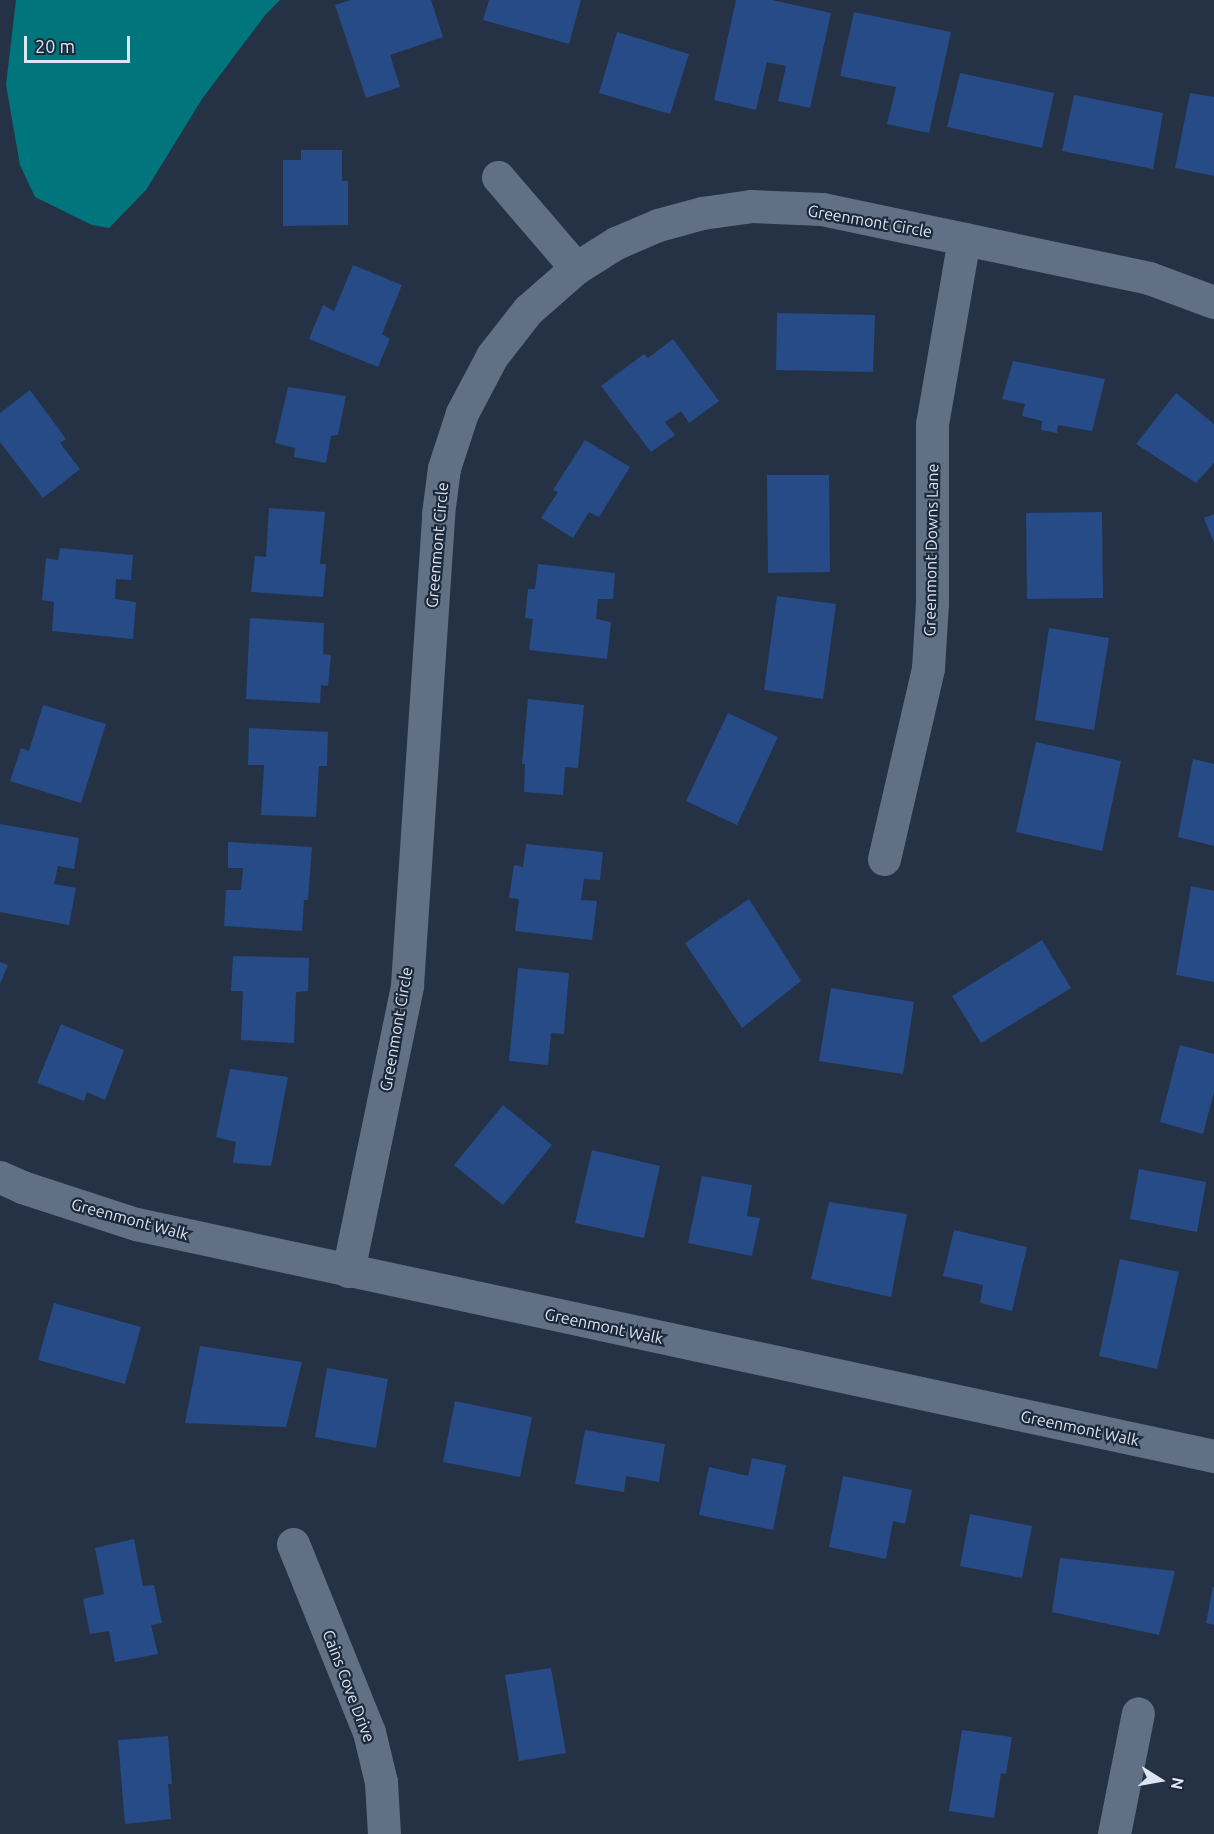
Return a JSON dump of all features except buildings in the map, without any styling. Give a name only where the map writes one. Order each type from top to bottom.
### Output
[{"type":"street","points":[[498,177],[576,268]]},
{"type":"street","name":"Greenmont Circle","points":[[348,1271],[407,986],[438,514],[444,468],[462,413],[492,356],[528,310],[576,268],[616,243],[658,225],[702,213],[751,206],[822,208],[1149,278],[1214,302]]},
{"type":"street","name":"Greenmont Downs Lane","points":[[884,859],[928,668],[932,603],[932,424],[964,238]]},
{"type":"street","name":"Greenmont Walk","points":[[0,1177],[22,1187],[136,1224],[1214,1456]]},
{"type":"street","name":"Cains Cove Drive","points":[[293,1544],[369,1732],[381,1782],[384,1834]]},
{"type":"street","points":[[1114,1834],[1138,1713]]},
{"type":"shaded area","points":[[16,0],[280,0],[266,14],[202,99],[146,190],[109,228],[92,225],[35,197],[20,165],[6,85]]}]
